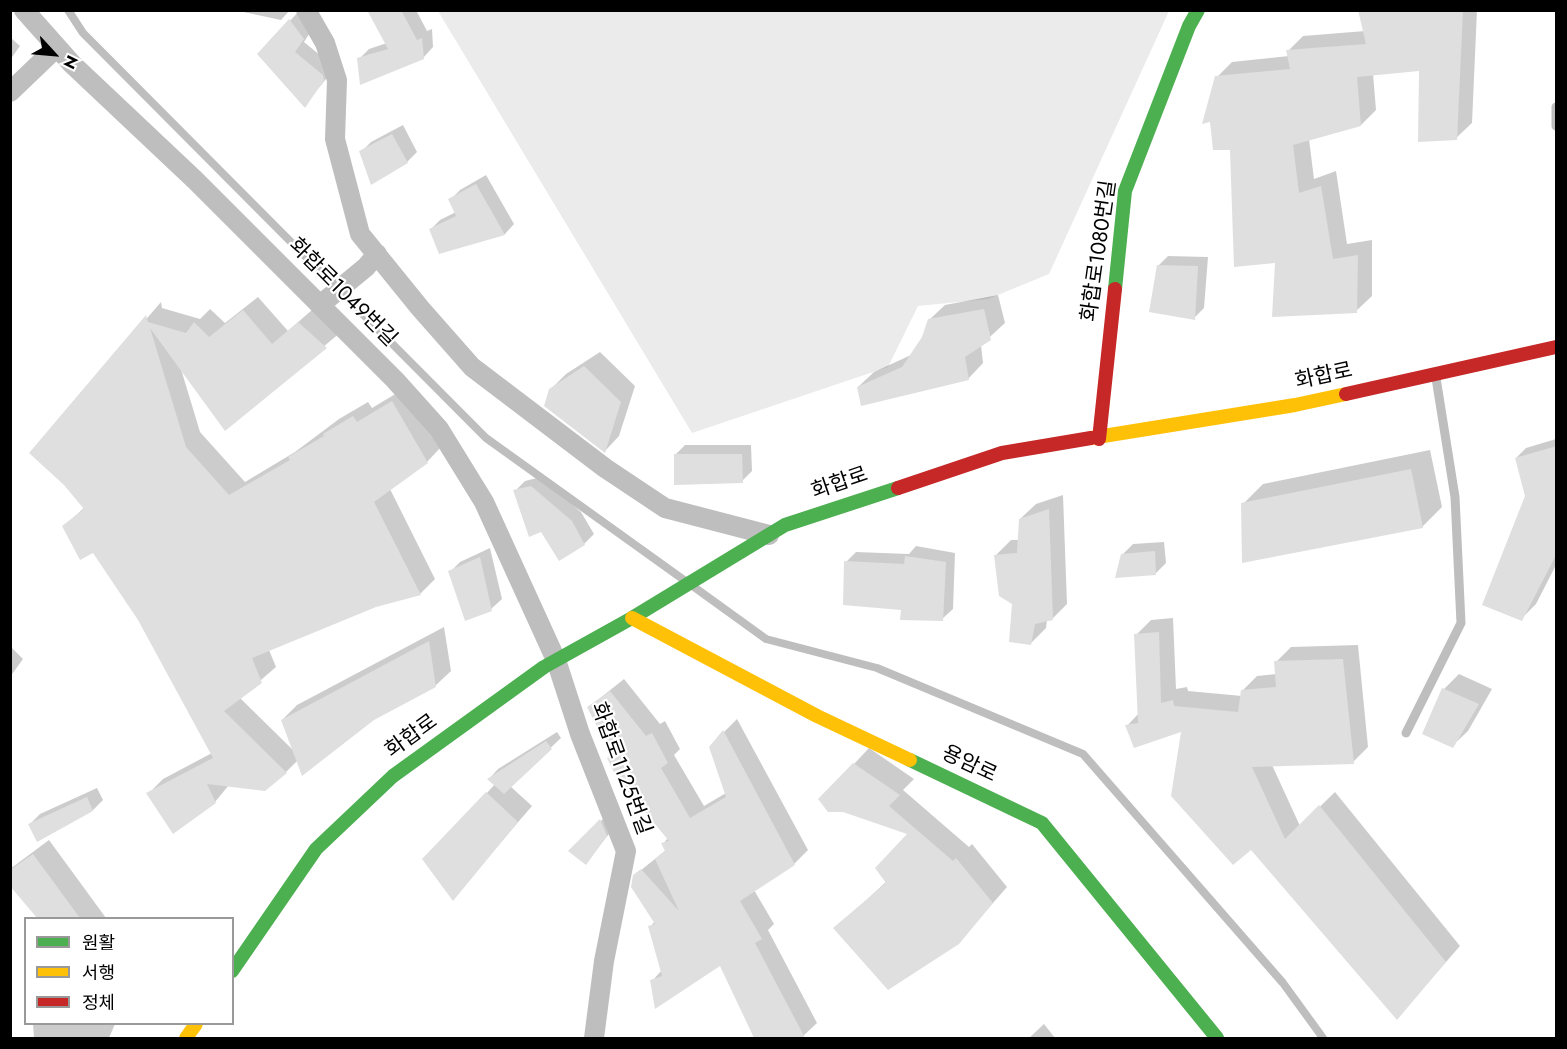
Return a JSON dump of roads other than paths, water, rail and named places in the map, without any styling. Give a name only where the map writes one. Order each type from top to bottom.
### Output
[{"type":"main road","name":"화합로1080번길","points":[[1098,438],[1125,191],[1189,26],[1198,10]]},
{"type":"main road","name":"화합로","points":[[234,968],[316,849],[393,776],[556,660],[632,618],[785,525],[1002,453],[1045,448],[1295,405],[1557,347]]},
{"type":"main road","name":"용암로","points":[[632,618],[817,716],[1042,823],[1217,1038]]},
{"type":"main road","points":[[186,1038],[195,1025]]},
{"type":"street","name":"화합로1049번길","points":[[24,10],[57,47],[322,303],[439,429],[484,502],[556,660]]},
{"type":"street","points":[[306,10],[325,43],[337,80],[335,139],[360,234],[371,260],[472,367],[605,468],[665,508],[769,535]]},
{"type":"street","points":[[10,92],[57,47]]},
{"type":"street","points":[[322,303],[371,260]]},
{"type":"street","name":"화합로1125번길","points":[[556,660],[580,734],[626,850],[604,961],[594,1038]]},
{"type":"lane","points":[[1557,107],[1557,126]]},
{"type":"lane","points":[[1406,732],[1461,623],[1455,497],[1435,374]]},
{"type":"waterway","points":[[68,10],[83,33],[486,438],[684,580]]},
{"type":"waterway","points":[[694,587],[766,639],[877,668],[1083,754],[1283,983],[1323,1038]]}]
